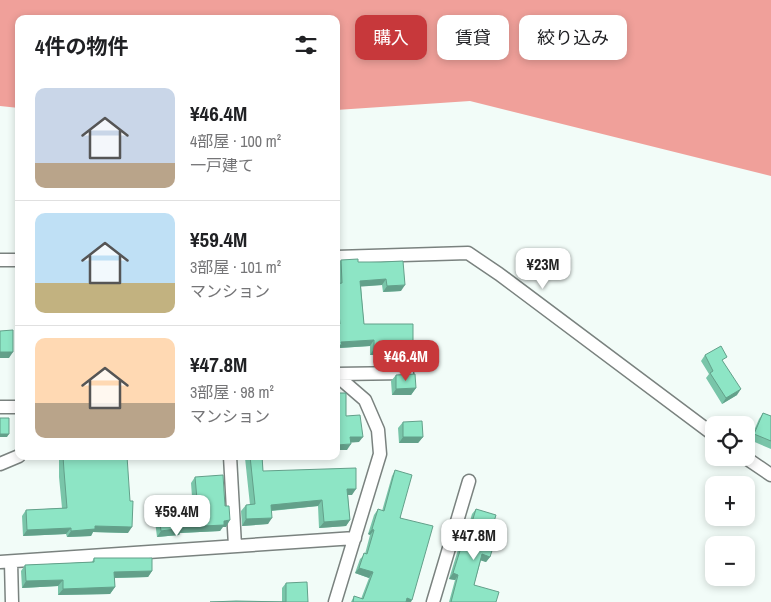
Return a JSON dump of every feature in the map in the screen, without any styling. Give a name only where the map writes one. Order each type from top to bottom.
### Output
[{"type":"street","points":[[340,257],[468,253],[705,428]]},
{"type":"street","points":[[0,260],[15,260]]},
{"type":"street","points":[[340,374],[407,373]]},
{"type":"street","points":[[335,602],[380,454],[378,430],[366,400],[340,377]]},
{"type":"street","points":[[0,407],[15,406]]},
{"type":"street","points":[[0,464],[15,458]]},
{"type":"street","points":[[230,460],[235,546]]},
{"type":"street","points":[[755,464],[771,475]]},
{"type":"street","points":[[433,602],[469,481]]},
{"type":"street","points":[[12,602],[6,562],[355,538]]},
{"type":"shaded area","points":[[0,0],[771,0],[771,176],[470,101],[340,110],[340,15],[15,15],[15,108],[0,106]]},
{"type":"building","points":[[358,259],[358,262],[403,261],[405,285],[387,286],[386,279],[360,281],[364,324],[413,324],[413,359],[395,359],[395,349],[374,349],[374,340],[341,342],[342,345],[340,345],[341,260]]},
{"type":"building","points":[[13,330],[13,352],[0,352],[0,331]]},
{"type":"building","points":[[721,346],[727,357],[722,360],[741,389],[726,398],[710,373],[713,371],[705,355]]},
{"type":"building","points":[[415,374],[416,388],[396,389],[396,375]]},
{"type":"building","points":[[340,393],[346,393],[346,416],[360,415],[363,437],[350,437],[351,444],[340,445]]},
{"type":"building","points":[[763,413],[771,416],[771,441],[755,434]]},
{"type":"building","points":[[0,418],[9,418],[9,434],[0,434]]},
{"type":"building","points":[[422,421],[423,437],[403,437],[403,422]]},
{"type":"building","points":[[63,460],[127,460],[130,501],[133,501],[132,527],[95,526],[95,529],[71,531],[71,528],[27,530],[26,510],[67,508]]},
{"type":"building","points":[[250,460],[262,460],[263,471],[356,468],[356,489],[347,489],[350,520],[324,522],[322,500],[271,505],[272,518],[246,519],[246,505],[255,504]]},
{"type":"building","points":[[395,470],[412,475],[400,518],[433,526],[412,600],[407,598],[406,602],[353,602],[354,596],[363,599],[373,572],[359,568],[364,553],[367,554],[378,509],[384,511]]},
{"type":"building","points":[[223,475],[225,506],[229,506],[230,520],[224,521],[224,525],[183,527],[161,531],[159,515],[198,510],[195,477]]},
{"type":"building","points":[[476,509],[496,515],[488,542],[494,544],[490,557],[482,554],[474,585],[499,592],[496,602],[451,602],[458,575],[453,573],[465,535],[468,535]]},
{"type":"building","points":[[94,558],[152,558],[152,571],[114,572],[115,587],[63,589],[63,580],[26,581],[25,565],[94,562]]},
{"type":"building","points":[[307,582],[308,602],[286,602],[286,583]]},
{"type":"building","points":[[236,601],[286,602],[210,602]]}]
